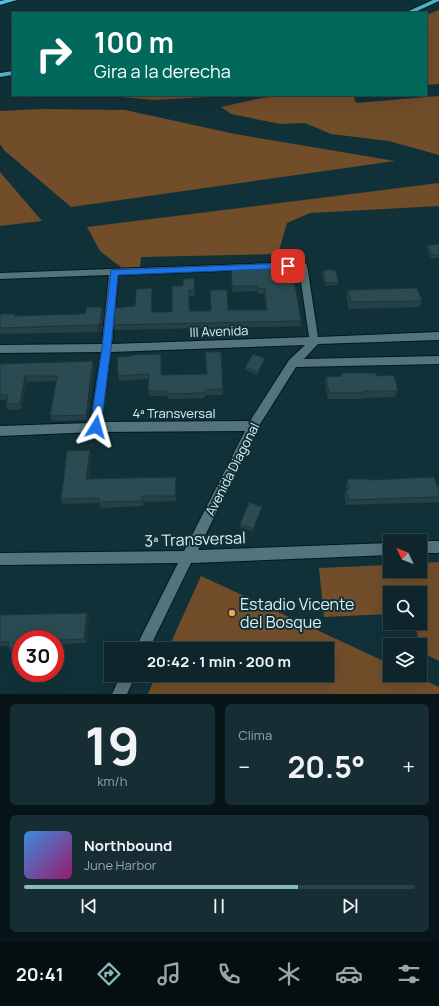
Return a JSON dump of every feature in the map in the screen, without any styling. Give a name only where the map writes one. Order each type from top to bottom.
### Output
[{"type":"highway","points":[[0,2],[14,0]]},
{"type":"highway","points":[[409,12],[437,0]]},
{"type":"highway","points":[[0,75],[12,73]]},
{"type":"street","points":[[0,276],[303,265],[312,318],[314,342]]},
{"type":"street","points":[[96,427],[107,348],[114,272]]},
{"type":"street","name":"III Avenida","points":[[0,349],[107,348],[314,342],[439,336]]},
{"type":"street","name":"Avenida Diagonal","points":[[146,642],[253,426],[293,363],[314,342]]},
{"type":"street","points":[[293,363],[439,360]]},
{"type":"street","name":"4ª Transversal","points":[[0,431],[96,427],[253,426]]},
{"type":"street","points":[[427,547],[439,546]]},
{"type":"street","name":"3ª Transversal","points":[[0,559],[188,557],[383,548]]},
{"type":"street","points":[[119,694],[125,682]]},
{"type":"shaded area","points":[[439,10],[439,84],[427,85],[427,15]]},
{"type":"shaded area","points":[[112,96],[224,96],[154,100]]},
{"type":"shaded area","points":[[276,96],[353,96],[356,103],[439,96],[439,155],[389,141],[331,134],[305,123],[280,124],[231,114],[221,107]]},
{"type":"shaded area","points":[[43,109],[125,110],[235,134],[395,161],[71,207],[5,151],[0,144],[0,111]]},
{"type":"shaded area","points":[[0,172],[42,221],[0,226]]},
{"type":"shaded area","points":[[439,183],[439,206],[310,213],[287,223],[278,254],[141,257],[140,267],[122,268],[100,251],[87,227]]},
{"type":"shaded area","points":[[439,562],[439,661],[427,655],[427,638],[418,638],[416,630],[427,630],[427,586],[383,586],[383,614],[324,617],[319,568],[383,565],[383,578],[427,578],[427,563]]},
{"type":"shaded area","name":"Estadio Vicente del Bosque","points":[[201,576],[383,661],[383,682],[427,681],[439,687],[439,694],[148,694],[153,682],[334,682],[334,642],[171,642]]},
{"type":"building","points":[[439,244],[439,255],[432,255],[428,245]]},
{"type":"building","points":[[292,267],[301,321],[114,325],[115,308],[135,306],[136,289],[152,288],[151,312],[172,312],[172,286],[183,286],[183,279],[194,278],[195,290],[189,290],[189,311],[211,311],[210,290],[227,290],[228,310],[267,310],[265,289],[258,289],[258,286],[232,286],[231,268]]},
{"type":"building","points":[[323,270],[335,270],[339,282],[326,283]]},
{"type":"building","points":[[417,288],[422,301],[351,302],[348,290]]},
{"type":"building","points":[[86,307],[102,307],[100,324],[0,328],[0,314],[15,314],[14,316],[81,314],[86,313]]},
{"type":"building","points":[[205,352],[221,352],[223,389],[205,390],[205,393],[167,394],[167,391],[148,391],[149,374],[118,376],[117,357],[161,354],[161,375],[207,374]]},
{"type":"building","points":[[253,354],[265,358],[258,372],[245,367]]},
{"type":"building","points":[[93,361],[86,415],[50,416],[57,376],[25,376],[20,404],[6,404],[8,395],[0,395],[0,364]]},
{"type":"building","points":[[342,373],[376,373],[376,376],[394,375],[398,391],[329,393],[326,377],[342,376]]},
{"type":"building","points":[[90,450],[86,479],[176,477],[175,496],[142,496],[142,501],[99,502],[99,498],[61,499],[67,451]]},
{"type":"building","points":[[434,477],[437,486],[439,486],[439,497],[348,500],[346,489],[349,489],[347,479],[369,480]]},
{"type":"building","points":[[249,502],[262,507],[253,529],[240,524]]},
{"type":"building","points":[[87,613],[84,639],[64,640],[64,630],[12,630],[12,648],[8,648],[9,642],[0,642],[0,615]]},
{"type":"place","name":"Estadio Vicente del Bosque","points":[[232,613]]},
{"type":"route","points":[[96,427],[107,348],[114,272],[288,266]]}]
